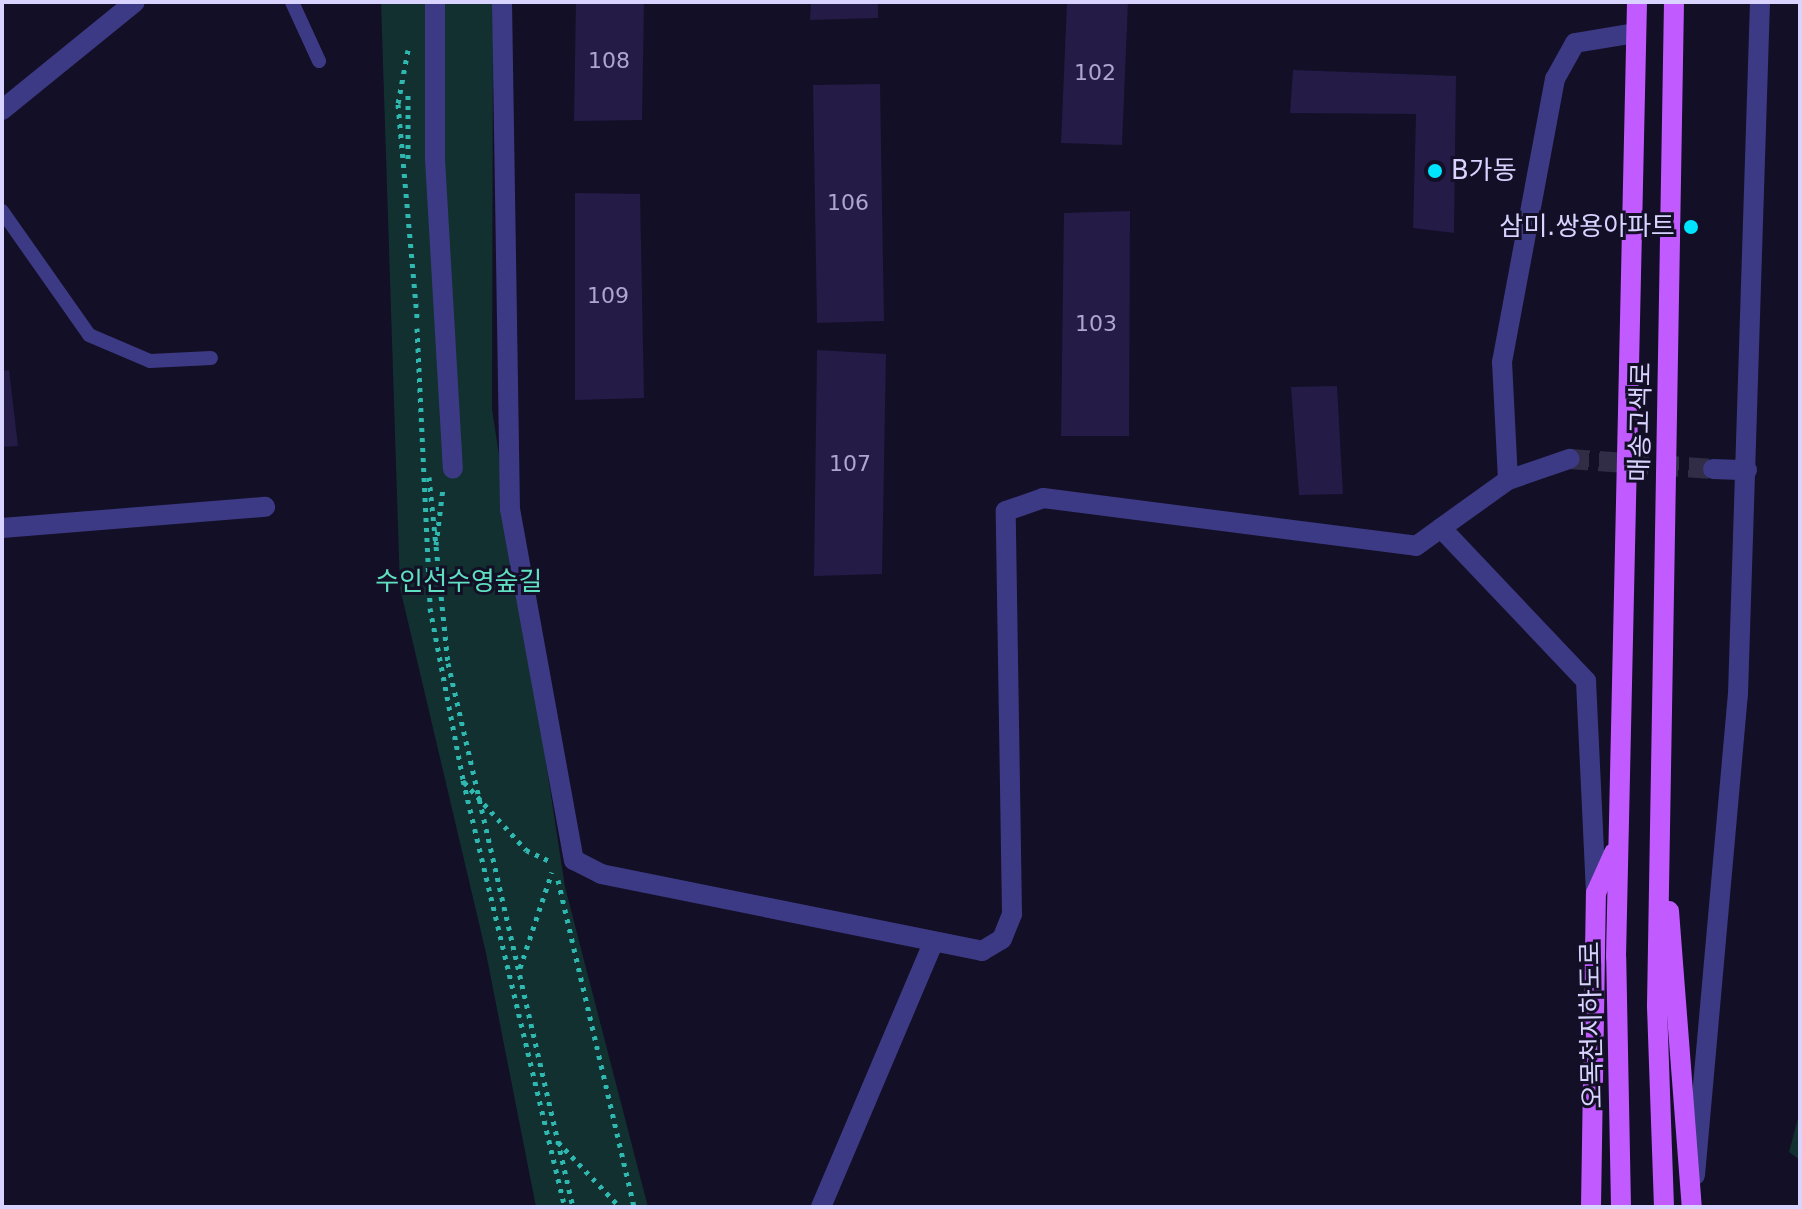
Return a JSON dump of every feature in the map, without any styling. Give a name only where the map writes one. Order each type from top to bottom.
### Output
[{"type":"main road","name":"매송고색로","points":[[1619,842],[1637,2]]},
{"type":"main road","name":"매송고색로","points":[[1660,844],[1674,2]]},
{"type":"main road","points":[[1591,1207],[1596,893],[1619,842]]},
{"type":"main road","name":"오목천지하도로","points":[[1619,842],[1621,1207]]},
{"type":"main road","points":[[1660,844],[1664,1207]]},
{"type":"main road","points":[[1660,844],[1678,980],[1692,1207]]},
{"type":"street","points":[[2,110],[135,2]]},
{"type":"street","points":[[435,2],[435,159],[453,468]]},
{"type":"street","points":[[502,2],[510,509],[564,862],[601,874],[932,946],[982,951],[1002,939],[1012,914],[1006,511],[1043,498],[1416,546],[1508,480],[1569,459]]},
{"type":"street","points":[[1692,1207],[1738,694],[1760,2]]},
{"type":"street","points":[[1508,480],[1502,362],[1555,79],[1575,43],[1636,33]]},
{"type":"street","points":[[1713,469],[1747,470]]},
{"type":"street","points":[[2,528],[265,507]]},
{"type":"street","points":[[1441,528],[1586,681],[1596,893]]},
{"type":"street","points":[[821,1207],[932,946]]},
{"type":"lane","points":[[292,2],[319,61]]},
{"type":"lane","points":[[2,211],[89,335],[150,361],[211,358]]},
{"type":"path","points":[[409,43],[398,104],[430,608],[463,780],[515,983],[565,1207]]},
{"type":"path","points":[[418,45],[406,147],[424,312],[436,590],[474,792],[573,1207]]},
{"type":"path","points":[[436,590],[439,495],[453,468]]},
{"type":"path","points":[[463,780],[526,850],[564,862]]},
{"type":"path","points":[[515,983],[564,862]]},
{"type":"path","points":[[564,862],[634,1207]]},
{"type":"path","points":[[557,1141],[620,1207]]},
{"type":"green space","name":"수인선수영숲길","points":[[381,2],[493,2],[492,409],[565,887],[648,1207],[536,1207],[486,953],[400,588]]},
{"type":"green space","points":[[1800,1111],[1800,1160],[1789,1152]]},
{"type":"building","points":[[576,2],[644,2],[642,120],[574,121]]},
{"type":"building","points":[[811,2],[878,2],[878,18],[810,20]]},
{"type":"building","points":[[1067,2],[1128,2],[1122,145],[1061,143]]},
{"type":"building","name":"B가동","points":[[1293,70],[1456,76],[1454,233],[1413,228],[1416,114],[1290,113]]},
{"type":"building","points":[[880,84],[884,321],[817,323],[813,85]]},
{"type":"building","points":[[575,193],[640,194],[644,398],[575,400]]},
{"type":"building","points":[[1130,211],[1129,436],[1061,436],[1064,213]]},
{"type":"building","points":[[817,350],[886,354],[882,574],[814,576]]},
{"type":"building","points":[[9,370],[18,446],[2,447],[2,371]]},
{"type":"building","points":[[1337,386],[1343,494],[1299,495],[1291,387]]},
{"type":"tunnel","points":[[1569,459],[1713,469]]},
{"type":"place","name":"B가동","points":[[1435,171]]},
{"type":"place","name":"삼미.쌍용아파트","points":[[1691,227]]}]
